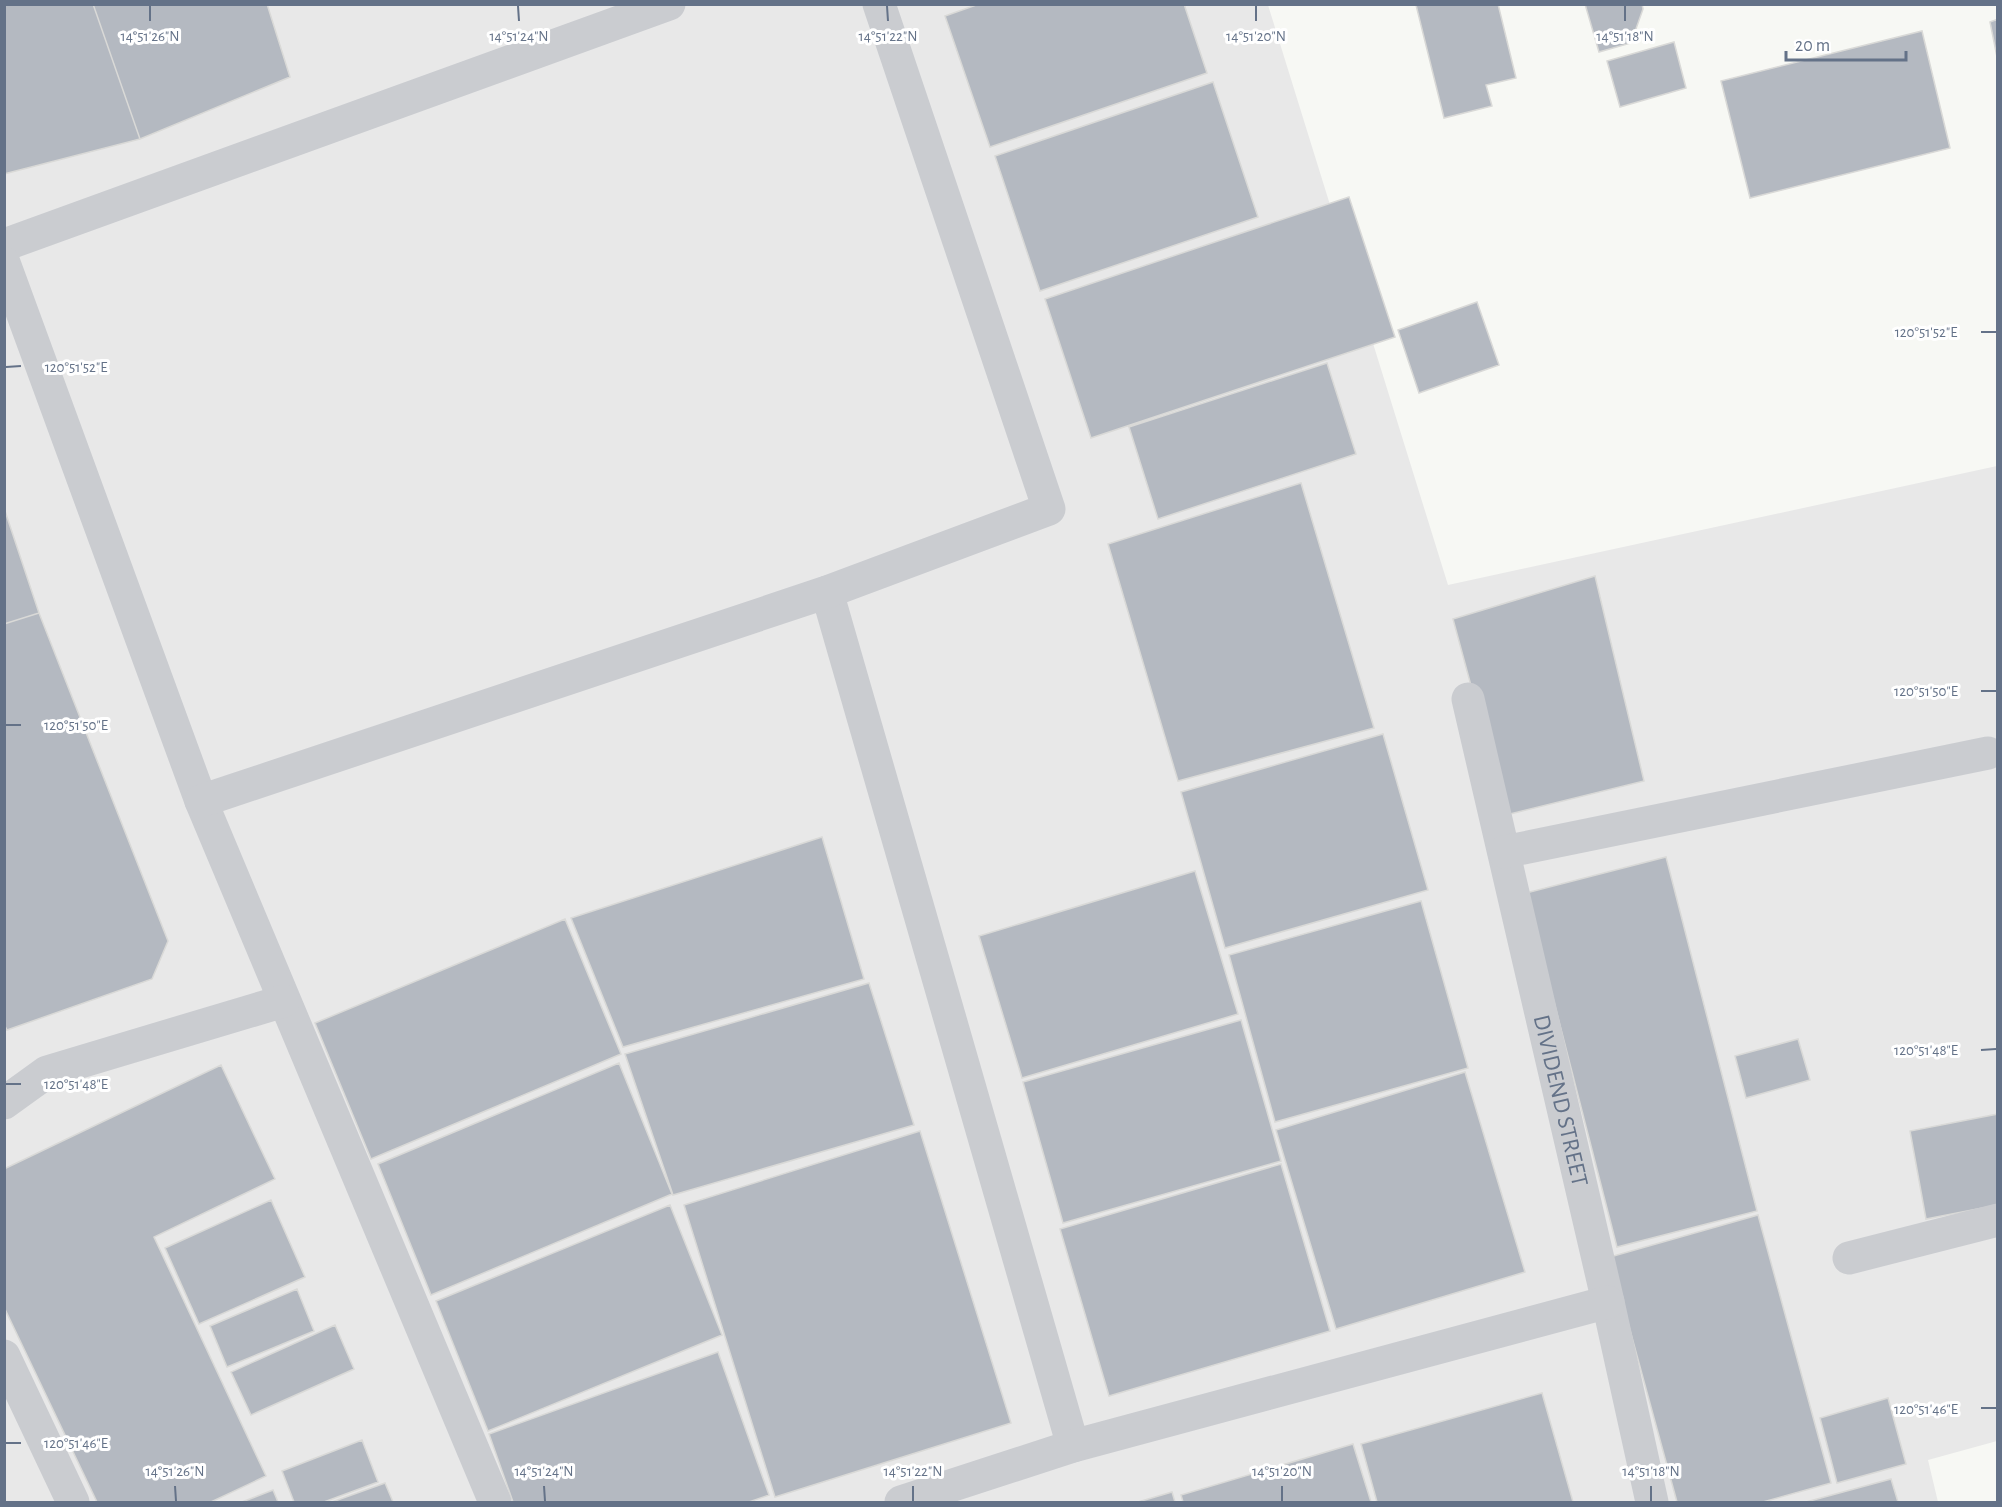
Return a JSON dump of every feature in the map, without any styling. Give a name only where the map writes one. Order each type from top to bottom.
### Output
[{"type":"lane","points":[[4,245],[669,4]]},
{"type":"lane","points":[[201,801],[827,592],[1049,509],[879,4]]},
{"type":"lane","points":[[4,263],[201,801],[495,1503]]},
{"type":"lane","points":[[827,592],[1072,1446]]},
{"type":"lane","name":"DIVIDEND STREET","points":[[1468,699],[1608,1302],[1652,1503]]},
{"type":"lane","points":[[1504,852],[1988,753]]},
{"type":"lane","points":[[4,1103],[47,1072],[284,1001]]},
{"type":"lane","points":[[1849,1258],[1998,1220]]},
{"type":"lane","points":[[902,1503],[1072,1446],[1608,1302]]},
{"type":"lane","points":[[4,1356],[73,1503]]},
{"type":"shaded area","points":[[5,5],[1268,5],[1448,585],[1997,466],[1997,1441],[1928,1460],[1938,1502],[5,1502]]},
{"type":"building","points":[[4,4],[93,4],[140,139],[4,174]]},
{"type":"building","points":[[93,4],[267,4],[290,77],[140,139]]},
{"type":"building","points":[[979,4],[1184,4],[1207,73],[990,147],[945,16]]},
{"type":"building","points":[[1498,4],[1516,78],[1486,85],[1492,106],[1444,118],[1416,5]]},
{"type":"building","points":[[1585,4],[1642,4],[1643,9],[1631,43],[1599,52]]},
{"type":"building","points":[[1998,19],[1998,62],[1990,22]]},
{"type":"building","points":[[1922,31],[1950,148],[1750,198],[1721,81]]},
{"type":"building","points":[[1674,42],[1686,88],[1620,107],[1607,61]]},
{"type":"building","points":[[1213,82],[1258,217],[1040,291],[995,156]]},
{"type":"building","points":[[1349,197],[1395,337],[1091,438],[1045,299]]},
{"type":"building","points":[[1477,302],[1499,365],[1419,393],[1398,330]]},
{"type":"building","points":[[1327,363],[1356,454],[1158,519],[1129,427]]},
{"type":"building","points":[[1301,483],[1374,728],[1178,781],[1108,544]]},
{"type":"building","points":[[4,508],[39,613],[4,624]]},
{"type":"building","points":[[1595,576],[1644,781],[1506,815],[1453,619]]},
{"type":"building","points":[[39,613],[168,941],[152,979],[7,1030],[4,1024],[4,624]]},
{"type":"building","points":[[1383,734],[1428,890],[1225,948],[1181,792]]},
{"type":"building","points":[[822,837],[864,979],[623,1047],[571,918]]},
{"type":"building","points":[[1666,857],[1757,1211],[1617,1247],[1526,893]]},
{"type":"building","points":[[1195,871],[1238,1014],[1022,1078],[979,936]]},
{"type":"building","points":[[1421,901],[1468,1068],[1275,1122],[1229,955]]},
{"type":"building","points":[[565,919],[621,1054],[371,1159],[315,1023]]},
{"type":"building","points":[[869,983],[914,1125],[673,1195],[625,1054]]},
{"type":"building","points":[[1241,1020],[1281,1161],[1063,1223],[1023,1082]]},
{"type":"building","points":[[1798,1039],[1810,1080],[1746,1098],[1735,1056]]},
{"type":"building","points":[[619,1063],[672,1194],[431,1295],[378,1164]]},
{"type":"building","points":[[221,1065],[275,1179],[154,1237],[266,1476],[211,1502],[97,1502],[4,1307],[4,1169]]},
{"type":"building","points":[[1465,1072],[1525,1272],[1336,1329],[1276,1130]]},
{"type":"building","points":[[1998,1114],[1998,1205],[1926,1219],[1910,1131]]},
{"type":"building","points":[[920,1131],[1011,1423],[775,1497],[684,1205]]},
{"type":"building","points":[[1281,1164],[1330,1331],[1109,1396],[1060,1229]]},
{"type":"building","points":[[271,1200],[305,1277],[199,1324],[165,1248]]},
{"type":"building","points":[[670,1205],[722,1335],[488,1431],[436,1301]]},
{"type":"building","points":[[1758,1215],[1831,1483],[1763,1502],[1677,1502],[1610,1257]]},
{"type":"building","points":[[297,1289],[314,1331],[227,1367],[210,1326]]},
{"type":"building","points":[[335,1325],[354,1369],[251,1415],[231,1372]]},
{"type":"building","points":[[718,1352],[769,1495],[749,1502],[513,1502],[489,1434]]},
{"type":"building","points":[[1542,1393],[1573,1502],[1377,1502],[1361,1444]]},
{"type":"building","points":[[1888,1398],[1906,1464],[1837,1483],[1820,1418]]},
{"type":"building","points":[[362,1440],[378,1482],[324,1502],[294,1502],[282,1471]]},
{"type":"building","points":[[1353,1444],[1371,1502],[1183,1502],[1181,1495]]},
{"type":"building","points":[[1891,1479],[1898,1502],[1806,1502]]},
{"type":"building","points":[[385,1483],[393,1502],[332,1502]]},
{"type":"building","points":[[273,1490],[278,1502],[242,1502]]},
{"type":"building","points":[[1172,1492],[1175,1502],[1138,1502]]}]
